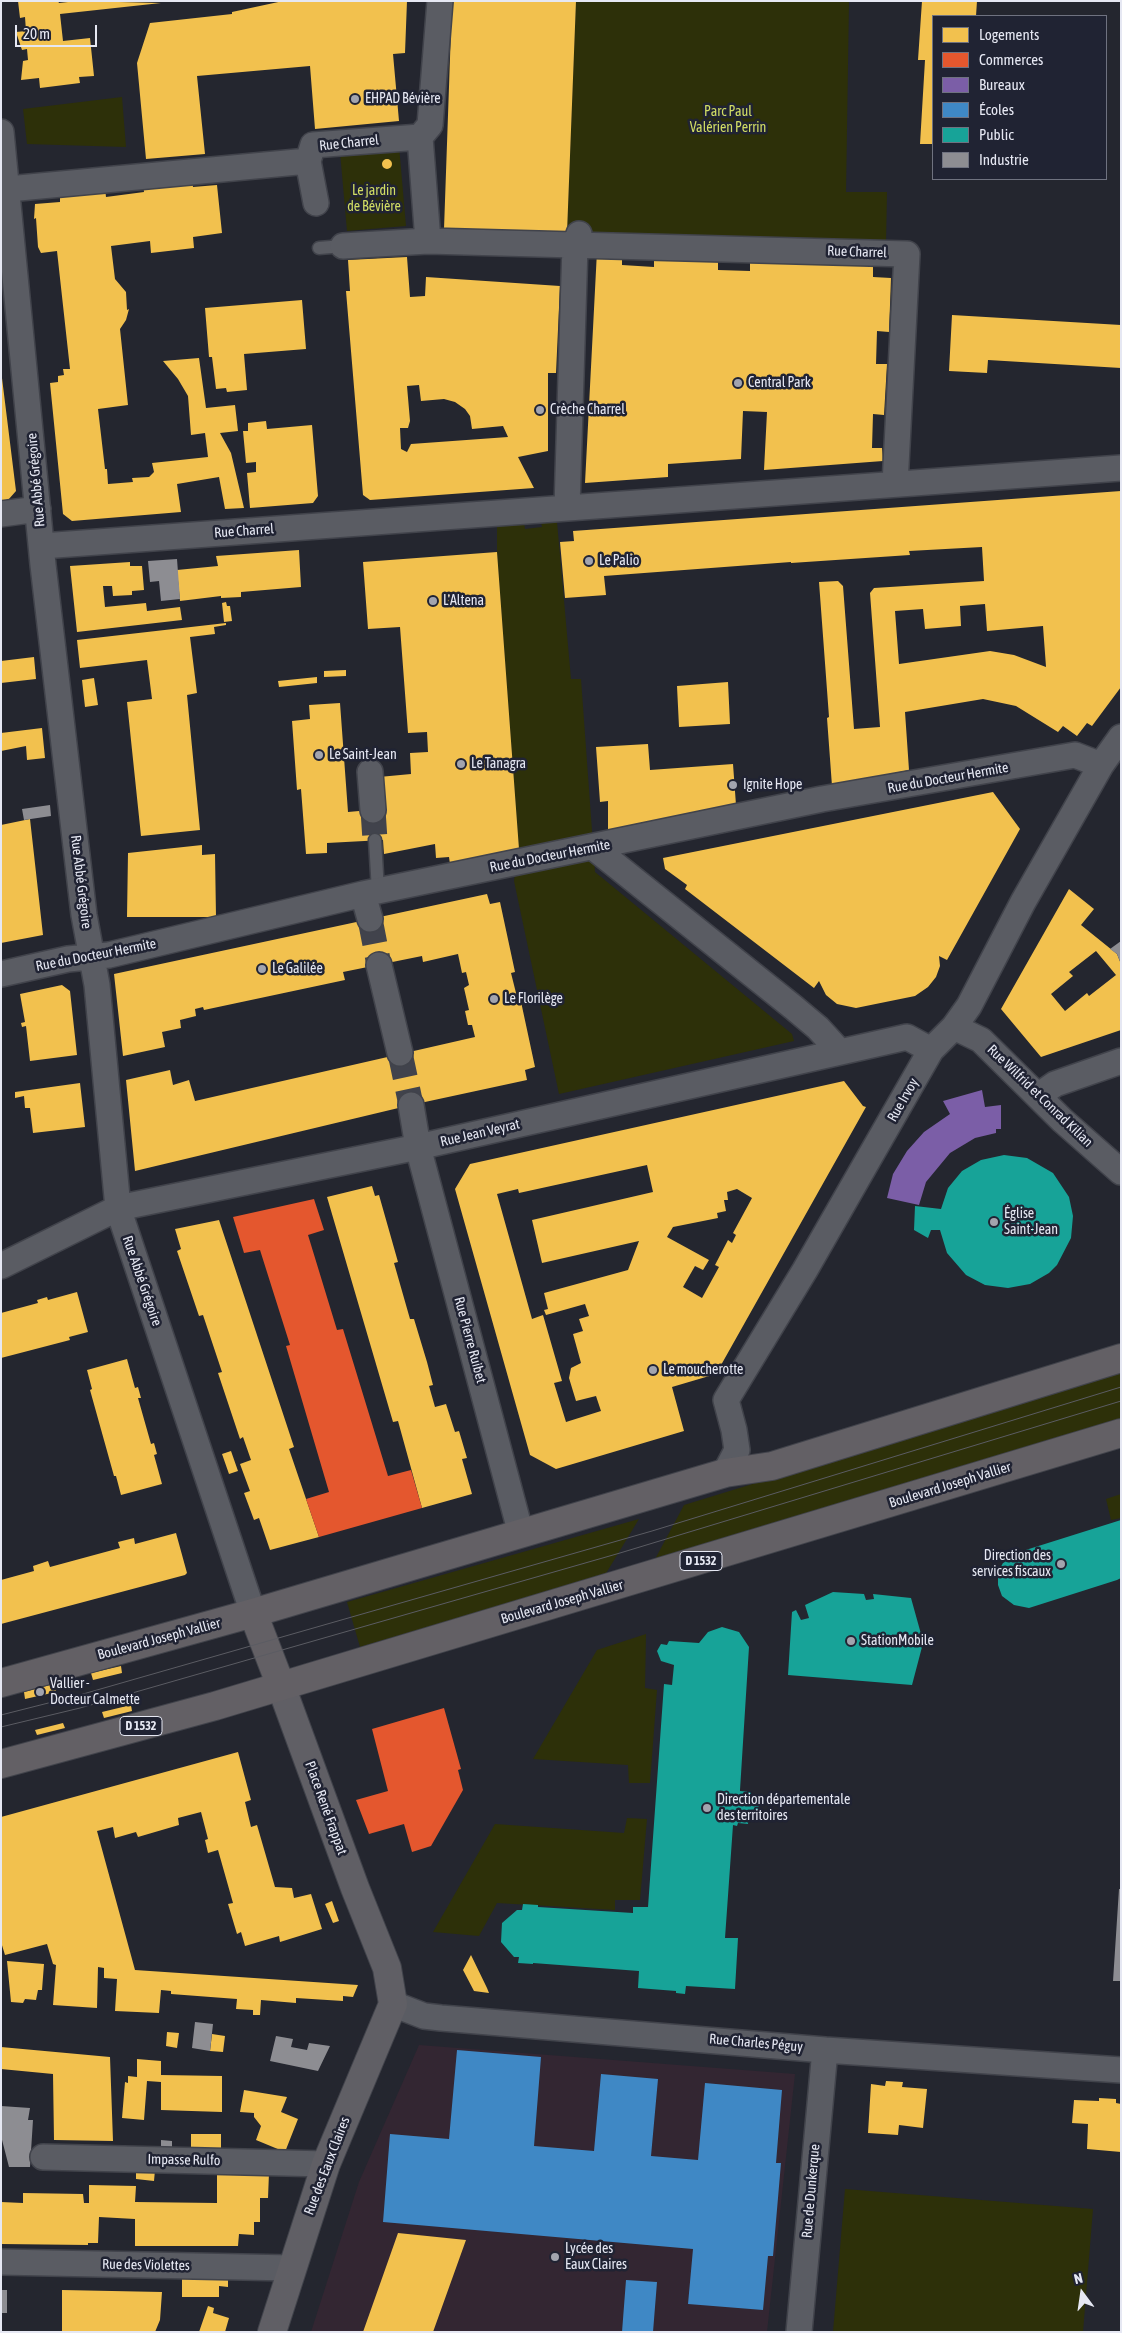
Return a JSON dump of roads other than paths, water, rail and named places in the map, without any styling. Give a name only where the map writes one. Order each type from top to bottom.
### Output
[{"type":"main road","name":"Boulevard Joseph Vallier","points":[[1,1683],[253,1613],[725,1473],[772,1466],[1121,1358]]},
{"type":"main road","name":"Boulevard Joseph Vallier","points":[[1,1764],[280,1686],[1121,1434]]},
{"type":"main road","name":"Place René Frappat","points":[[253,1613],[280,1686]]},
{"type":"street","points":[[428,241],[420,138],[430,126],[440,1]]},
{"type":"street","name":"Rue Abbé Grégoire","points":[[1,132],[8,189],[6,228],[84,915],[92,956],[118,1208],[238,1574],[253,1613]]},
{"type":"street","name":"Rue Charrel","points":[[8,189],[308,161],[313,145],[420,138]]},
{"type":"street","points":[[308,161],[316,207]]},
{"type":"street","points":[[567,508],[577,239]]},
{"type":"street","name":"Rue Charrel","points":[[331,247],[428,241],[577,239],[908,254],[894,484]]},
{"type":"street","name":"Rue Charrel","points":[[42,546],[1121,468]]},
{"type":"street","points":[[1,514],[38,509]]},
{"type":"street","name":"Rue Irvoy","points":[[725,1473],[737,1450],[726,1400],[805,1270],[931,1050],[954,1027],[969,1006],[1023,902],[1101,765],[1121,737]]},
{"type":"street","name":"Rue du Docteur Hermite","points":[[1,974],[92,956],[110,955],[371,893],[822,799],[1075,755],[1101,765]]},
{"type":"street","points":[[370,772],[373,810]]},
{"type":"street","points":[[593,847],[799,1012],[818,1028],[840,1052]]},
{"type":"street","points":[[370,919],[371,893]]},
{"type":"street","points":[[379,964],[400,1053]]},
{"type":"street","name":"Rue Wilfrid et Conrad Kilian","points":[[954,1027],[981,1040],[1062,1120],[1121,1172]]},
{"type":"street","name":"Rue Jean Veyrat","points":[[1,1266],[118,1208],[418,1147],[907,1037],[931,1050]]},
{"type":"street","points":[[1038,1096],[1055,1084],[1121,1061]]},
{"type":"street","name":"Rue Pierre Ruibet","points":[[411,1105],[418,1147],[521,1534]]},
{"type":"street","name":"Place René Frappat","points":[[280,1686],[355,1888],[387,1968],[393,2004]]},
{"type":"street","name":"Rue Charles Péguy","points":[[393,2004],[424,2016],[824,2050],[1121,2070]]},
{"type":"street","name":"Rue des Eaux Claires","points":[[272,2332],[326,2164],[393,2004]]},
{"type":"street","name":"Rue de Dunkerque","points":[[799,2332],[824,2050]]},
{"type":"street","name":"Impasse Rulfo","points":[[43,2156],[326,2164]]},
{"type":"street","name":"Rue des Violettes","points":[[1,2262],[291,2268]]},
{"type":"lane","points":[[371,893],[375,840]]},
{"type":"tunnel","points":[[373,810],[375,840]]},
{"type":"tunnel","points":[[370,919],[379,965]]},
{"type":"tunnel","points":[[400,1053],[411,1105]]},
{"type":"tram line","points":[[1,1715],[76,1696],[652,1531],[1121,1387]]},
{"type":"tram line","points":[[1,1727],[80,1708],[620,1553],[1121,1401]]},
{"type":"place","name":"EHPAD Bévière","points":[[355,99]]},
{"type":"place","name":"Central Park","points":[[738,383]]},
{"type":"place","name":"Crèche Charrel","points":[[540,410]]},
{"type":"place","name":"Le Palio","points":[[589,561]]},
{"type":"place","name":"L'Altena","points":[[433,601]]},
{"type":"place","name":"Le Saint-Jean","points":[[319,755]]},
{"type":"place","name":"Le Tanagra","points":[[461,764]]},
{"type":"place","name":"Ignite Hope","points":[[733,785]]},
{"type":"place","name":"Le Galilée","points":[[262,969]]},
{"type":"place","name":"Le Florilège","points":[[494,999]]},
{"type":"place","name":"Église Saint-Jean","points":[[994,1222]]},
{"type":"place","name":"Le moucherotte","points":[[653,1370]]},
{"type":"place","name":"Direction des services fiscaux","points":[[1061,1564]]},
{"type":"place","name":"StationMobile","points":[[851,1641]]},
{"type":"place","name":"Vallier - Docteur Calmette","points":[[40,1692]]},
{"type":"place","name":"Direction départementale des territoires","points":[[707,1808]]},
{"type":"place","name":"Lycée des Eaux Claires","points":[[555,2257]]},
{"type":"park label","name":"Parc Paul Valérien Perrin","points":[[728,120]]},
{"type":"park label","name":"Le jardin de Bévière","points":[[374,200]]}]
